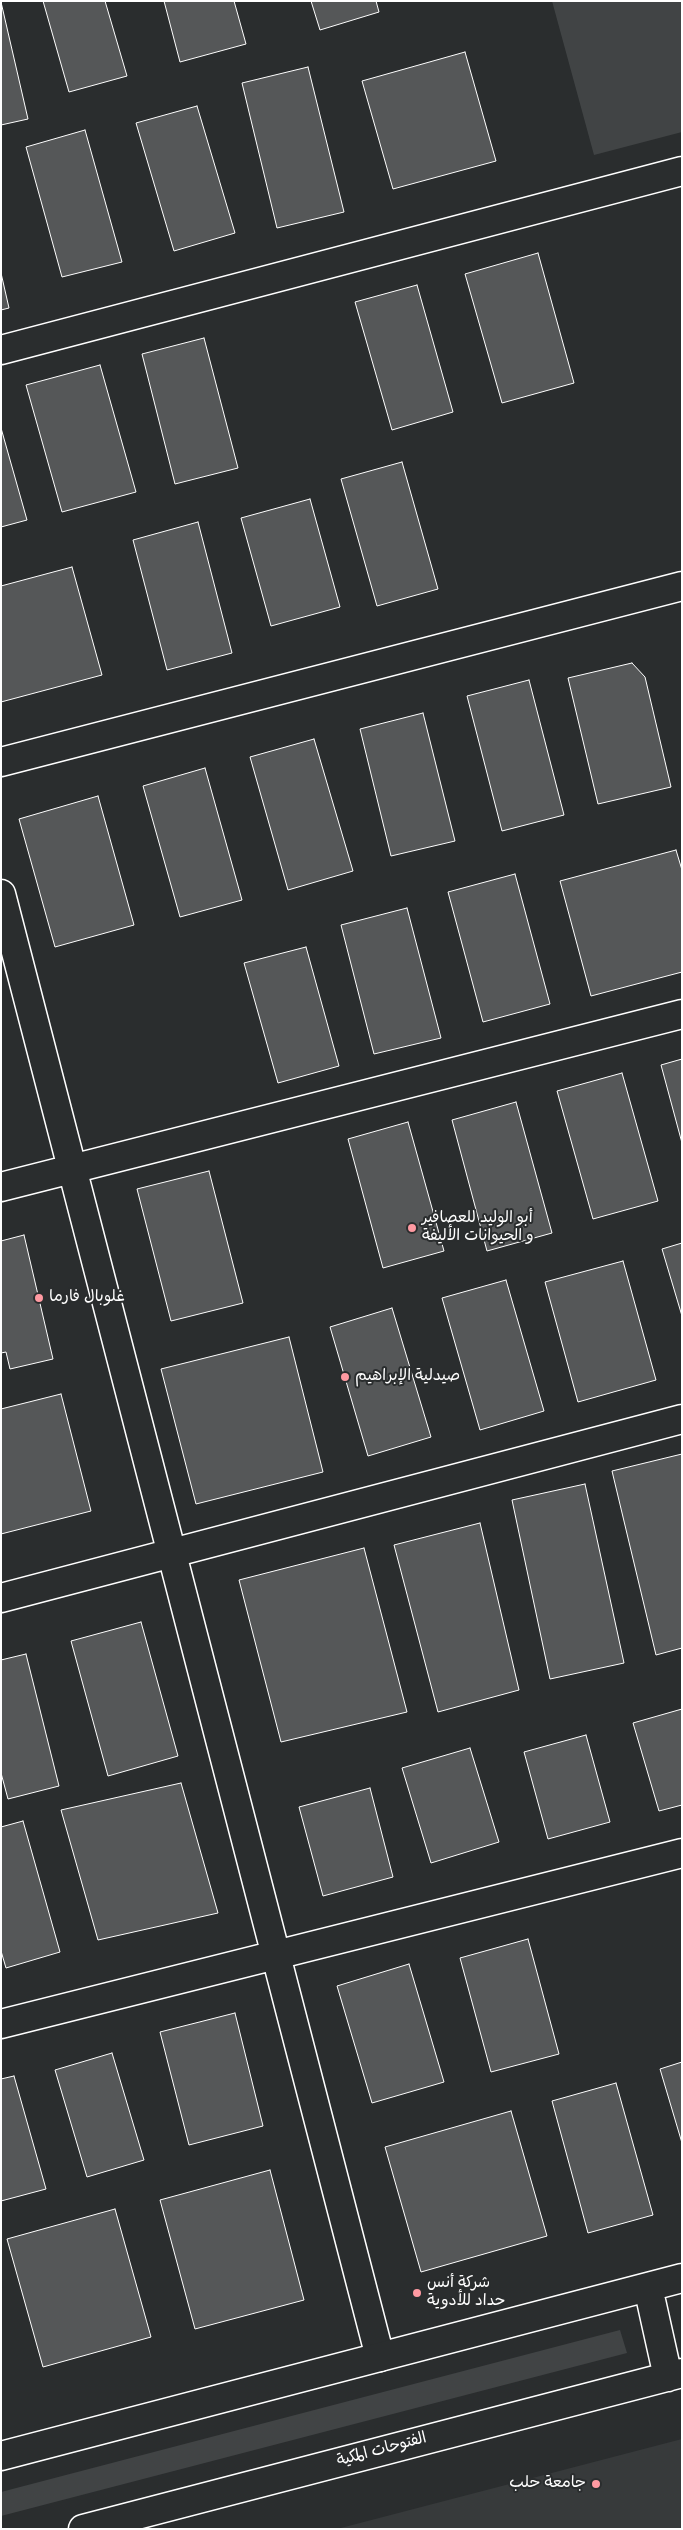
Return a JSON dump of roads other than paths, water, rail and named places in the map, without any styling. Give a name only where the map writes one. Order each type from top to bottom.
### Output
[{"type":"street","points":[[1,350],[682,171]]},
{"type":"street","points":[[1,762],[682,586]]},
{"type":"street","points":[[1,894],[380,2357]]},
{"type":"street","points":[[1,1187],[682,1014]]},
{"type":"street","points":[[1,1598],[682,1419]]},
{"type":"street","points":[[1,2024],[682,1853]]},
{"type":"street","points":[[1,2456],[682,2278]]},
{"type":"street","points":[[648,2287],[675,2375]]},
{"type":"street","name":"الفتوحات المكية","points":[[83,2529],[675,2375]]},
{"type":"place","name":"أبو الوليد للعصافير و الحيوانات الأليفة","points":[[412,1228]]},
{"type":"place","name":"غلوبال فارما","points":[[39,1298]]},
{"type":"place","name":"صيدلية الإبراهيم","points":[[345,1377]]},
{"type":"place","name":"شركة أنس حداد للأدوية","points":[[417,2293]]},
{"type":"place","name":"جامعة حلب","points":[[596,2484]]}]
